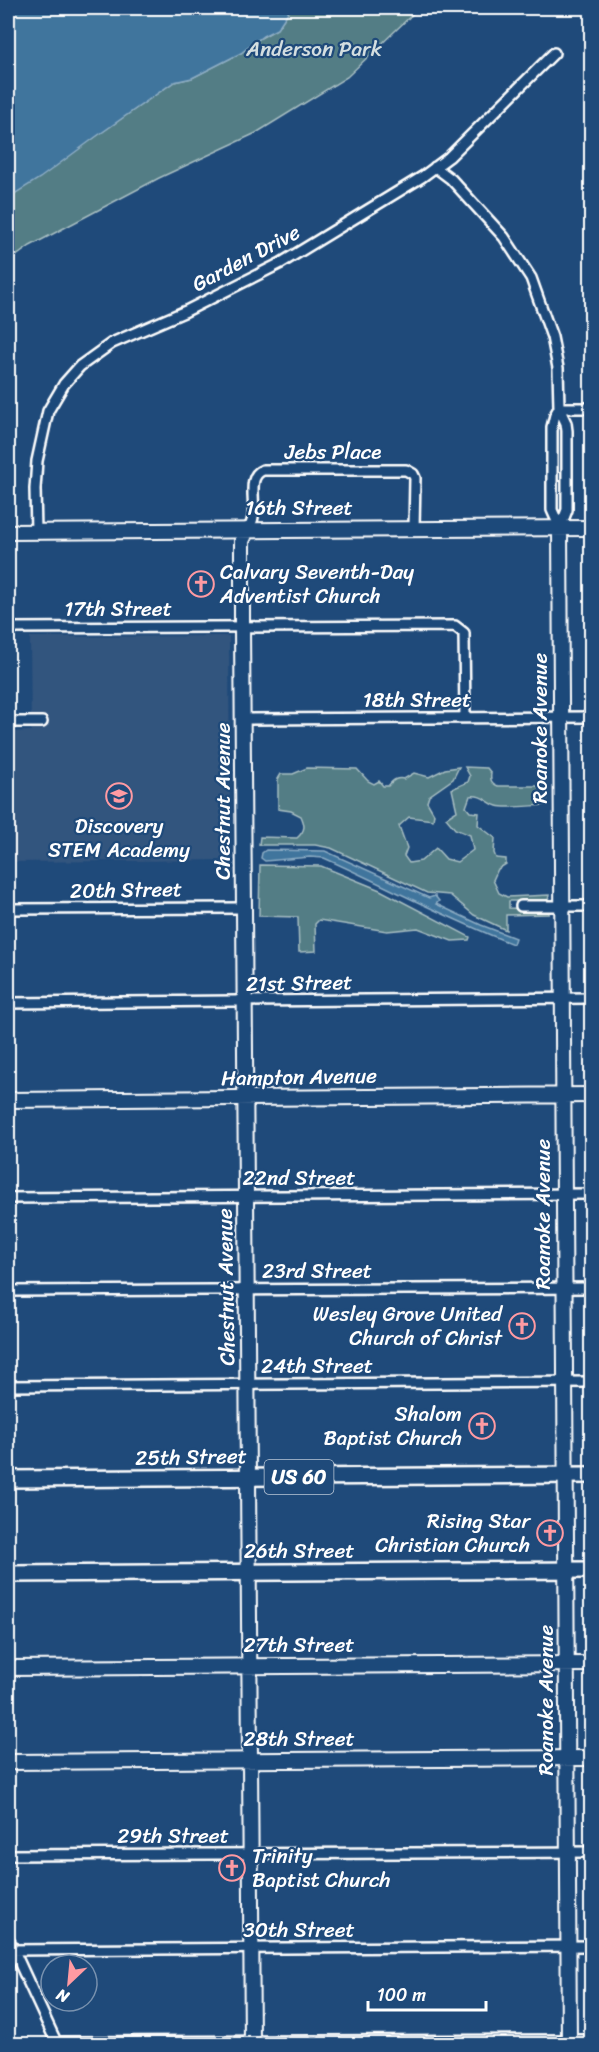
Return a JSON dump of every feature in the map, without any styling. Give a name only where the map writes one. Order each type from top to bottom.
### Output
[{"type":"main road","name":"25th Street","points":[[8,1479],[591,1475]]},
{"type":"main road","name":"26th Street","points":[[8,1574],[591,1570]]},
{"type":"street","name":"Garden Drive","points":[[36,531],[37,461],[48,411],[63,384],[80,366],[112,343],[186,311],[281,263],[435,167],[449,157],[554,52]]},
{"type":"street","name":"Roanoke Avenue","points":[[435,167],[451,179],[504,237],[531,278],[552,337],[558,368],[559,408],[552,422],[552,510],[560,528]]},
{"type":"street","name":"Roanoke Avenue","points":[[559,408],[564,415],[567,431],[567,510],[560,528],[569,2042]]},
{"type":"street","points":[[559,408],[591,408]]},
{"type":"street","name":"Jebs Place","points":[[247,530],[253,521],[254,479],[262,470],[406,470],[415,478],[414,529]]},
{"type":"street","name":"16th Street","points":[[8,532],[591,528]]},
{"type":"street","name":"Chestnut Avenue","points":[[247,530],[242,541],[242,627],[252,2043]]},
{"type":"street","name":"17th Street","points":[[8,628],[462,626],[465,718]]},
{"type":"street","name":"18th Street","points":[[243,719],[591,717]]},
{"type":"street","points":[[8,722],[42,722]]},
{"type":"street","points":[[520,906],[591,906]]},
{"type":"street","name":"20th Street","points":[[8,909],[245,908]]},
{"type":"street","name":"21st Street","points":[[8,1003],[591,998]]},
{"type":"street","name":"Hampton Avenue","points":[[8,1100],[591,1095]]},
{"type":"street","name":"22nd Street","points":[[8,1198],[591,1194]]},
{"type":"street","name":"23rd Street","points":[[8,1291],[591,1288]]},
{"type":"street","name":"24th Street","points":[[8,1386],[591,1382]]},
{"type":"street","name":"27th Street","points":[[8,1668],[591,1664]]},
{"type":"street","name":"28th Street","points":[[8,1762],[591,1758]]},
{"type":"street","name":"29th Street","points":[[8,1855],[591,1852]]},
{"type":"street","points":[[8,1938],[10,1949],[57,2043],[569,2042],[591,2040]]},
{"type":"street","name":"30th Street","points":[[10,1949],[591,1946]]},
{"type":"shaded area","points":[[8,8],[291,8],[277,29],[263,36],[241,53],[192,78],[174,82],[40,178],[8,198]]},
{"type":"shaded area","name":"Discovery STEM Academy","points":[[229,636],[230,860],[8,862],[8,732],[31,731],[30,637]]},
{"type":"shaded area","points":[[266,850],[325,851],[429,898],[435,896],[439,901],[436,904],[515,938],[513,944],[324,858],[265,861],[261,858],[262,853]]},
{"type":"green space","name":"Anderson Park","points":[[291,8],[419,8],[347,77],[256,133],[159,178],[30,246],[8,262],[8,198],[174,82],[192,78],[241,53],[250,44],[277,29]]},
{"type":"green space","points":[[459,767],[453,779],[429,796],[427,802],[434,814],[433,820],[409,817],[399,826],[407,848],[404,856],[409,863],[421,861],[436,848],[446,859],[457,862],[473,850],[470,835],[455,829],[446,818],[457,811],[452,789],[468,782],[470,776],[465,767],[487,768],[491,773],[491,781],[498,786],[547,786],[547,805],[502,807],[482,797],[470,796],[466,807],[470,812],[479,813],[478,825],[495,838],[496,858],[506,859],[506,864],[498,869],[493,880],[499,893],[507,897],[549,895],[548,901],[509,901],[509,908],[549,910],[549,914],[506,915],[506,930],[474,915],[450,895],[427,893],[331,848],[315,845],[259,845],[260,837],[297,838],[303,830],[301,816],[291,811],[278,809],[278,779],[281,774],[293,774],[307,768],[357,769],[368,781],[374,784],[379,781],[383,786],[388,786],[399,778],[404,779],[414,773],[429,777],[445,769]]},
{"type":"green space","points":[[260,865],[321,866],[380,890],[470,937],[469,940],[452,941],[418,928],[387,931],[319,920],[315,924],[316,951],[299,952],[298,917],[259,916]]},
{"type":"place","name":"Calvary Seventh-Day Adventist Church","points":[[201,584]]},
{"type":"place","name":"Discovery STEM Academy","points":[[119,796]]},
{"type":"place","name":"Wesley Grove United Church of Christ","points":[[522,1326]]},
{"type":"place","name":"Shalom Baptist Church","points":[[482,1426]]},
{"type":"place","name":"Rising Star Christian Church","points":[[550,1533]]},
{"type":"place","name":"Trinity Baptist Church","points":[[232,1868]]}]
